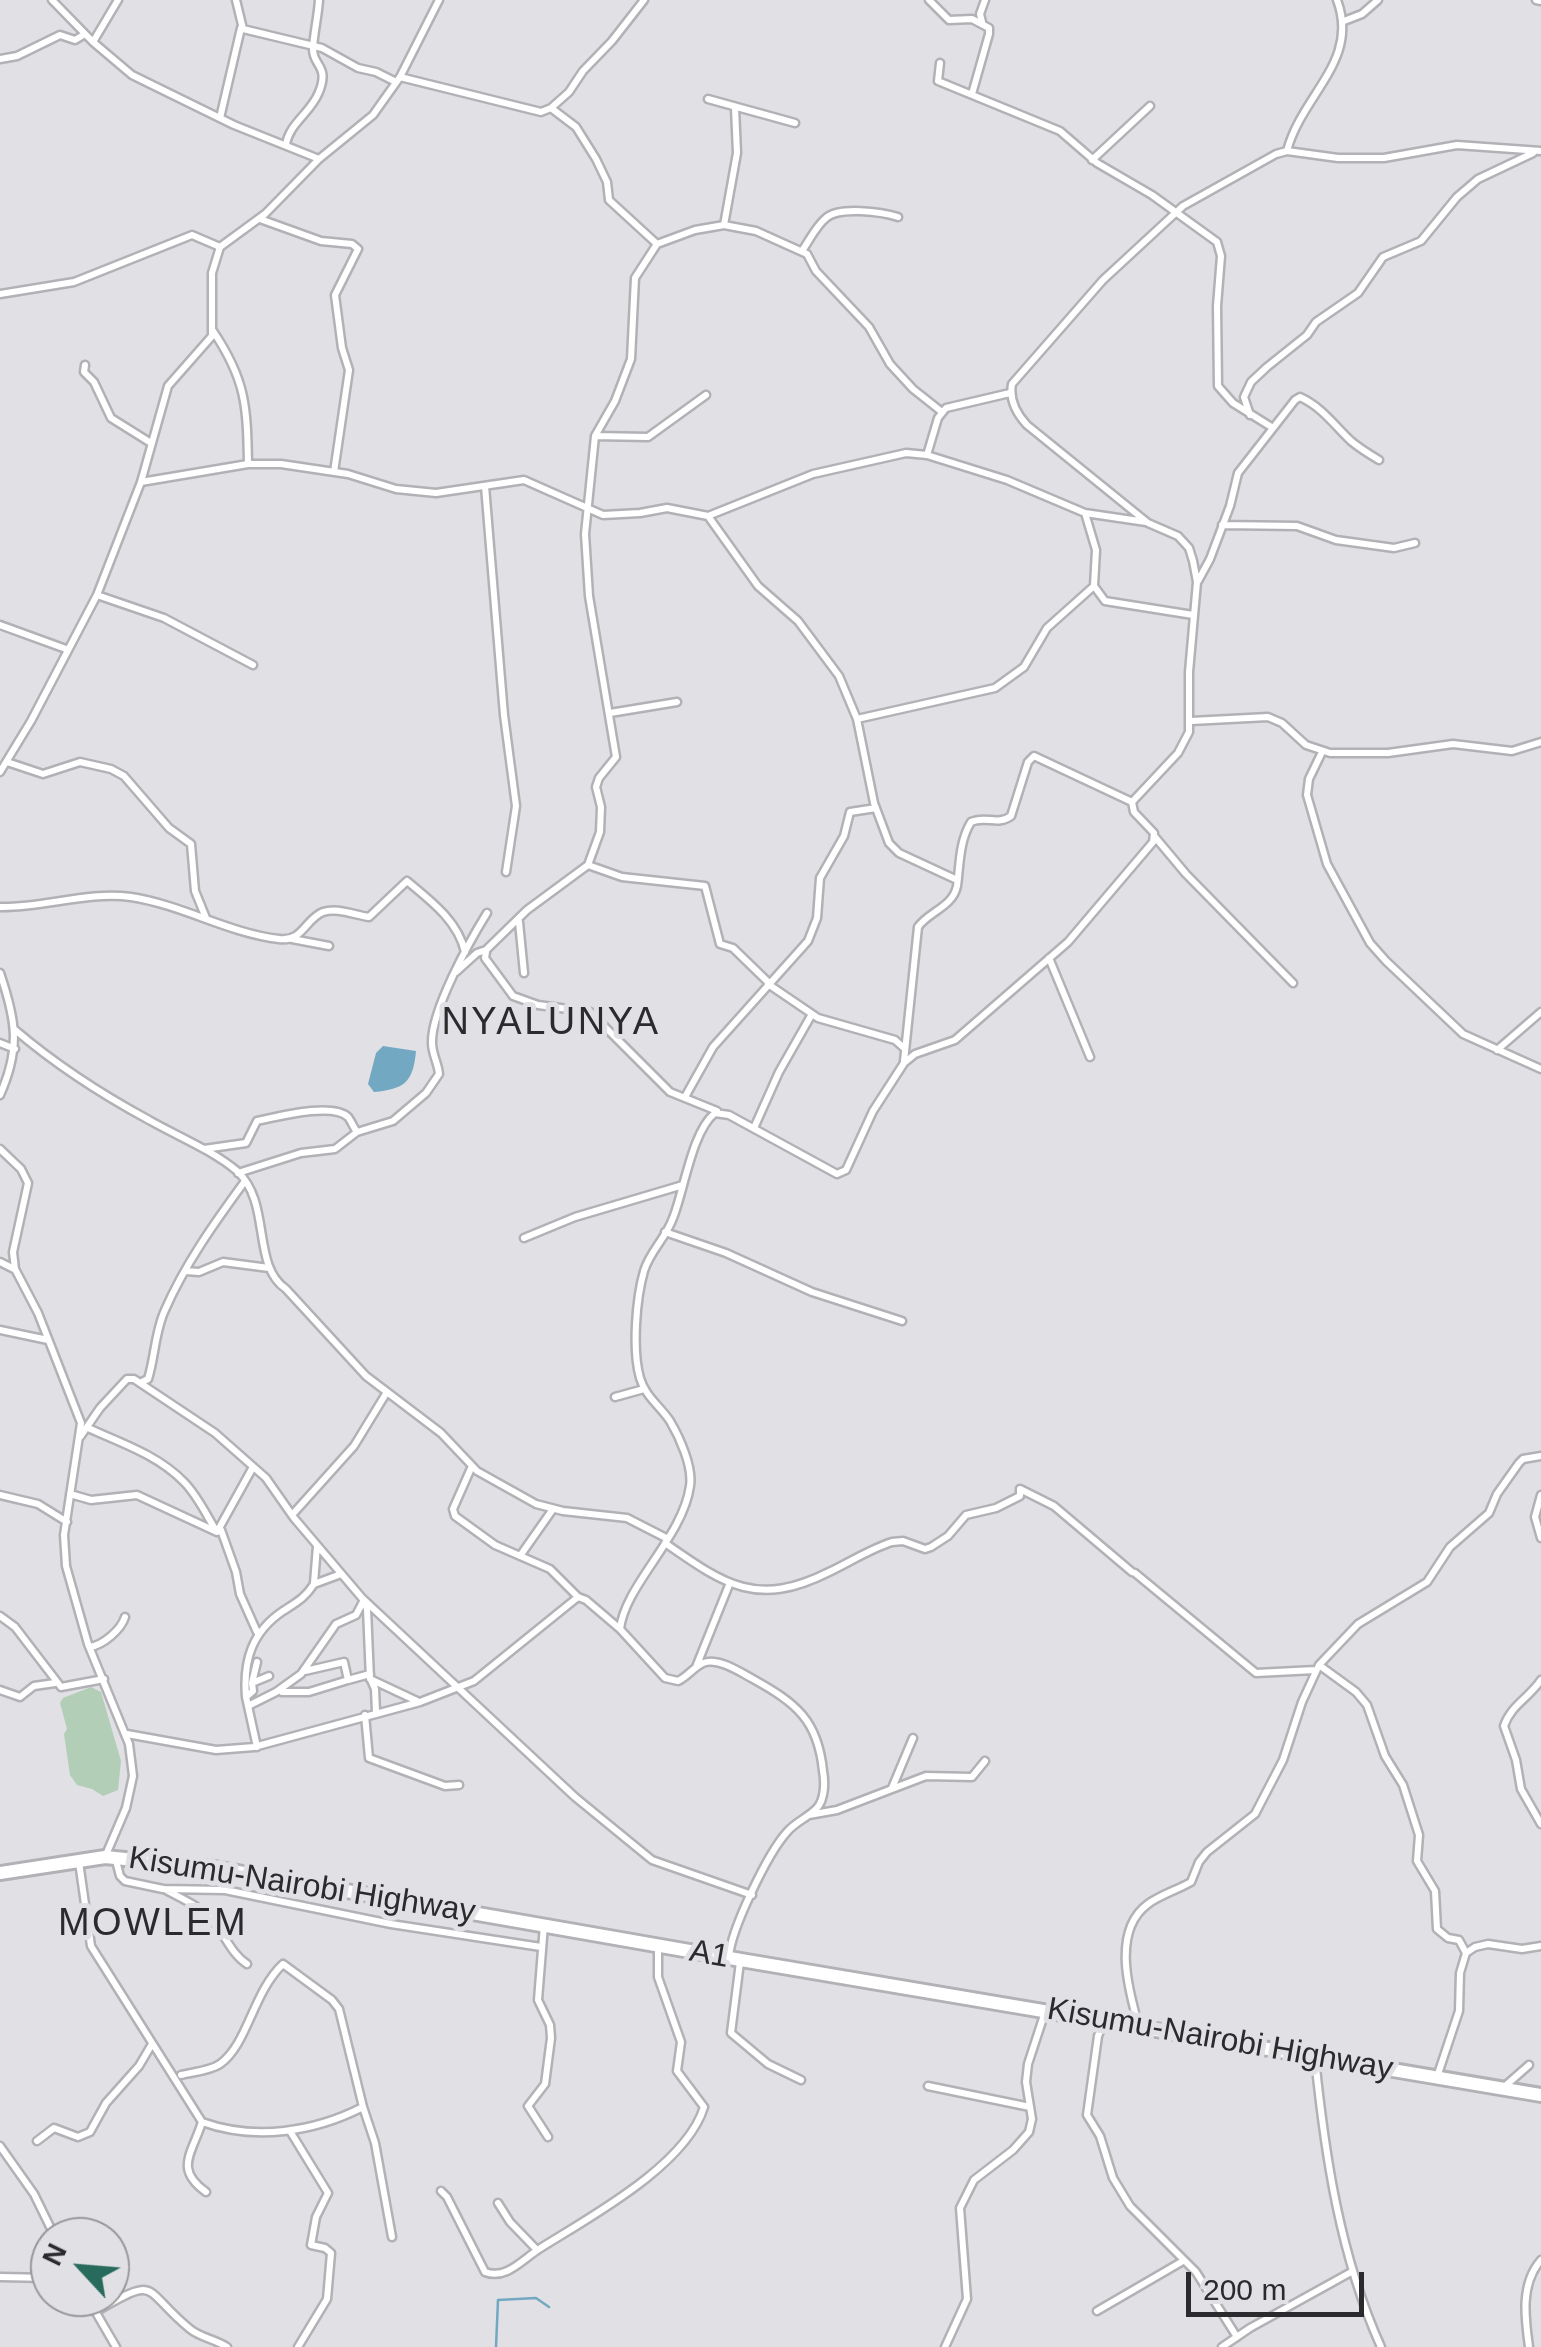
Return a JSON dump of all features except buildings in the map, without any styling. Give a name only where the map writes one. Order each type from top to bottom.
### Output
[{"type":"highway","name":"Kisumu-Nairobi Highway","points":[[0,1873],[110,1857],[215,1868],[544,1924]]},
{"type":"highway","name":"A1","points":[[544,1924],[900,1986]]},
{"type":"highway","name":"Kisumu-Nairobi Highway","points":[[900,1986],[1541,2095]]},
{"type":"street","points":[[52,0],[132,76],[319,160]]},
{"type":"street","points":[[93,42],[118,0]]},
{"type":"street","points":[[220,118],[241,27],[236,0]]},
{"type":"street","points":[[286,145],[289,130],[318,96],[323,81],[324,71],[314,56],[319,0]]},
{"type":"street","points":[[0,772],[32,721],[97,595],[141,482],[168,386],[208,342],[213,331],[212,273],[220,247],[227,238],[259,219],[319,160],[373,115],[398,79],[439,0]]},
{"type":"street","points":[[241,27],[314,46],[398,79],[532,112],[552,108],[574,88],[583,70],[644,0]]},
{"type":"street","points":[[929,0],[949,20],[972,19],[988,28],[990,34],[972,94]]},
{"type":"street","points":[[983,24],[980,14],[985,0]]},
{"type":"street","points":[[1287,151],[1292,132],[1339,53],[1345,29],[1337,0]]},
{"type":"street","points":[[1344,21],[1362,14],[1378,0]]},
{"type":"street","points":[[0,59],[17,56],[60,35],[76,40],[85,34]]},
{"type":"street","points":[[940,63],[938,81],[1060,131],[1092,160],[1152,194],[1220,246],[1218,386],[1224,396],[1273,428]]},
{"type":"street","points":[[708,99],[794,123]]},
{"type":"street","points":[[1092,160],[1150,106]]},
{"type":"street","points":[[552,108],[576,127],[596,159],[607,182],[609,200],[657,244]]},
{"type":"street","points":[[724,224],[737,153],[734,108]]},
{"type":"street","points":[[1197,582],[1189,548],[1178,536],[1148,522],[1019,416],[1010,393],[1022,369],[1050,345],[1104,280],[1176,213],[1259,162],[1287,151],[1338,158],[1384,158],[1457,145],[1538,152]]},
{"type":"street","points":[[1251,416],[1244,397],[1251,382],[1307,335],[1316,322],[1353,299],[1383,257],[1421,241],[1478,178],[1538,152]]},
{"type":"street","points":[[802,252],[832,213],[880,212],[898,217]]},
{"type":"street","points":[[259,219],[322,241],[358,248],[335,295],[341,344],[349,370],[334,472]]},
{"type":"street","points":[[456,972],[486,950],[527,910],[588,865],[600,832],[601,807],[596,787],[616,757],[589,596],[585,534],[595,436],[616,401],[630,359],[635,278],[657,244],[724,224],[756,231],[802,252],[869,327],[890,364],[912,389],[942,412]]},
{"type":"street","points":[[0,294],[74,282],[192,236],[220,247]]},
{"type":"street","points":[[213,331],[236,368],[243,388],[248,464]]},
{"type":"street","points":[[85,365],[84,372],[94,382],[112,418],[151,443]]},
{"type":"street","points":[[927,455],[946,408],[1010,393]]},
{"type":"street","points":[[595,436],[648,437],[706,395]]},
{"type":"street","points":[[1132,802],[1178,753],[1191,722],[1189,672],[1197,582],[1222,526],[1238,473],[1295,400],[1303,398],[1326,413],[1357,446],[1378,460]]},
{"type":"street","points":[[141,482],[248,464],[294,465],[424,492],[444,493],[524,480],[603,515],[667,508],[708,516],[827,470],[906,453],[927,455],[1008,480],[1086,513],[1148,522]]},
{"type":"street","points":[[486,486],[504,715],[516,806],[506,872]]},
{"type":"street","points":[[1086,513],[1096,550],[1094,586],[1105,601],[1193,615]]},
{"type":"street","points":[[708,516],[758,586],[798,621],[832,666],[856,719],[876,808],[893,848],[955,879]]},
{"type":"street","points":[[1222,526],[1297,526],[1355,544],[1394,548],[1415,544]]},
{"type":"street","points":[[856,719],[994,688],[1024,667],[1048,628],[1094,586]]},
{"type":"street","points":[[97,595],[164,618],[253,665]]},
{"type":"street","points":[[0,625],[66,649]]},
{"type":"street","points":[[610,713],[677,702]]},
{"type":"street","points":[[1191,722],[1268,717],[1322,752],[1364,755],[1453,744],[1512,751],[1541,742]]},
{"type":"street","points":[[1322,752],[1309,779],[1307,795],[1327,864],[1370,943],[1452,1025],[1541,1069]]},
{"type":"street","points":[[904,1063],[918,927],[943,907],[955,891],[969,825],[980,818],[1001,822],[1011,816],[1031,756],[1132,802]]},
{"type":"street","points":[[7,762],[43,774],[80,762],[124,776],[169,828],[191,844],[195,892],[206,919]]},
{"type":"street","points":[[1132,802],[1134,812],[1186,874],[1293,983]]},
{"type":"street","points":[[686,1097],[707,1056],[808,941],[817,918],[820,878],[844,836],[850,812],[876,808]]},
{"type":"street","points":[[486,950],[485,958],[513,996],[538,1005],[590,1012],[670,1092],[754,1128],[842,1174],[873,1111],[904,1063],[915,1054],[955,1040],[1086,926],[1155,838]]},
{"type":"street","points":[[588,865],[622,877],[706,886],[720,944],[732,948],[768,984],[812,1014],[894,1040],[905,1049]]},
{"type":"street","points":[[291,938],[322,912],[334,910],[369,917],[408,882],[448,918],[465,952]]},
{"type":"street","points":[[0,908],[110,895],[154,901],[254,936],[329,946]]},
{"type":"street","points":[[238,1172],[301,1153],[335,1149],[356,1132],[406,1113],[435,1083],[439,1074],[433,1033],[456,972],[486,913]]},
{"type":"street","points":[[519,920],[524,974]]},
{"type":"street","points":[[1049,958],[1090,1057]]},
{"type":"street","points":[[0,972],[15,1049],[0,1095]]},
{"type":"street","points":[[1497,1050],[1541,1012]]},
{"type":"street","points":[[754,1128],[779,1072],[812,1014]]},
{"type":"street","points":[[14,1029],[49,1059],[106,1096],[238,1172],[258,1203],[274,1281],[286,1289],[366,1376],[441,1433],[472,1466],[536,1504],[627,1518],[729,1585],[772,1589],[799,1586],[892,1542],[931,1547],[948,1536],[966,1515],[996,1508],[1020,1496],[1020,1489],[1054,1506],[1256,1673],[1317,1668],[1356,1692],[1367,1706],[1385,1756],[1408,1800],[1419,1835],[1417,1860],[1435,1891],[1436,1930],[1460,1940],[1466,1954]]},
{"type":"street","points":[[0,1043],[15,1049]]},
{"type":"street","points":[[201,1149],[246,1143],[257,1122],[319,1110],[336,1110],[349,1118],[356,1132]]},
{"type":"street","points":[[620,1630],[627,1608],[667,1541],[691,1482],[671,1423],[644,1389],[636,1352],[641,1283],[651,1252],[672,1222],[706,1120],[718,1112]]},
{"type":"street","points":[[0,1149],[21,1169],[28,1184],[13,1252],[15,1269],[76,1405],[80,1437],[64,1535],[66,1566],[90,1647],[127,1734],[133,1776],[110,1857],[120,1876],[163,1888],[224,1890],[376,1921],[541,1947]]},
{"type":"street","points":[[140,1383],[148,1379],[155,1358],[162,1314],[245,1182]]},
{"type":"street","points":[[524,1238],[575,1217],[684,1184]]},
{"type":"street","points":[[665,1232],[726,1253],[812,1292],[902,1321]]},
{"type":"street","points":[[0,1262],[15,1269]]},
{"type":"street","points":[[186,1271],[199,1272],[223,1262],[270,1268]]},
{"type":"street","points":[[0,1330],[50,1340]]},
{"type":"street","points":[[80,1437],[123,1381],[134,1379],[214,1433],[266,1478],[364,1600],[575,1797],[652,1860],[752,1894]]},
{"type":"street","points":[[616,1398],[644,1389]]},
{"type":"street","points":[[292,1515],[354,1446],[387,1392]]},
{"type":"street","points":[[88,1428],[135,1446],[186,1484],[219,1531],[257,1633]]},
{"type":"street","points":[[1139,2027],[1128,1989],[1126,1964],[1134,1922],[1147,1904],[1191,1882],[1202,1858],[1255,1814],[1283,1760],[1317,1668],[1333,1648],[1345,1635],[1426,1582],[1450,1547],[1489,1513],[1519,1463],[1541,1456]]},
{"type":"street","points":[[219,1531],[253,1466]]},
{"type":"street","points":[[472,1466],[453,1509],[456,1516],[495,1545],[550,1569],[620,1630],[665,1678],[678,1681],[708,1662],[736,1670],[768,1688],[812,1723],[820,1745],[822,1798],[816,1810],[785,1834],[731,1940],[735,1959],[731,2033],[768,2064],[801,2080]]},
{"type":"street","points":[[70,1494],[91,1500],[138,1495],[219,1531]]},
{"type":"street","points":[[1541,1494],[1535,1517],[1541,1538]]},
{"type":"street","points":[[0,1495],[38,1504],[67,1522]]},
{"type":"street","points":[[520,1556],[553,1509]]},
{"type":"street","points":[[258,1747],[247,1701],[247,1668],[257,1633],[308,1596],[314,1584],[317,1546]]},
{"type":"street","points":[[314,1584],[341,1574]]},
{"type":"street","points":[[696,1668],[729,1585]]},
{"type":"street","points":[[127,1734],[216,1750],[258,1747],[365,1714],[420,1702],[460,1687],[502,1662],[578,1597]]},
{"type":"street","points":[[302,1674],[336,1624],[356,1615],[364,1600]]},
{"type":"street","points":[[364,1600],[376,1712]]},
{"type":"street","points":[[0,1616],[9,1620],[45,1663],[55,1683]]},
{"type":"street","points":[[90,1647],[117,1630],[125,1617]]},
{"type":"street","points":[[247,1701],[253,1691],[257,1662]]},
{"type":"street","points":[[276,1692],[308,1668],[344,1662],[348,1680]]},
{"type":"street","points":[[252,1683],[268,1676]]},
{"type":"street","points":[[247,1701],[276,1692],[309,1692],[370,1676],[420,1702]]},
{"type":"street","points":[[0,1690],[20,1697],[34,1686],[55,1683],[64,1687],[104,1679]]},
{"type":"street","points":[[1541,1680],[1514,1706],[1504,1726],[1516,1760],[1520,1789],[1541,1824]]},
{"type":"street","points":[[365,1714],[369,1758],[445,1786],[460,1785]]},
{"type":"street","points":[[892,1790],[913,1738]]},
{"type":"street","points":[[803,1817],[837,1810],[926,1776],[972,1777],[985,1762]]},
{"type":"street","points":[[79,1860],[91,1946],[202,2122],[290,2131],[320,2126],[362,2108]]},
{"type":"street","points":[[163,1888],[205,1912],[236,1956],[248,1964]]},
{"type":"street","points":[[544,1924],[538,2000],[550,2025],[550,2038],[545,2084],[528,2106],[548,2137]]},
{"type":"street","points":[[1437,2077],[1458,2011],[1460,1973],[1466,1954],[1488,1944],[1541,1946]]},
{"type":"street","points":[[442,2191],[487,2274],[512,2269],[650,2175],[672,2154],[703,2111],[676,2066],[682,2042],[656,1970],[658,1946]]},
{"type":"street","points":[[181,2075],[218,2065],[239,2047],[244,2026],[282,1964],[336,2004],[375,2144],[392,2237]]},
{"type":"street","points":[[945,2347],[967,2300],[960,2222],[966,2192],[986,2169],[1024,2139],[1031,2124],[1028,2064],[1045,2011]]},
{"type":"street","points":[[1104,2020],[1088,2102],[1089,2121],[1098,2131],[1121,2194],[1196,2272],[1237,2337]]},
{"type":"street","points":[[37,2141],[54,2128],[78,2137],[90,2132],[106,2103],[140,2066],[152,2044]]},
{"type":"street","points":[[1315,2057],[1321,2121],[1337,2211],[1366,2316],[1381,2347]]},
{"type":"street","points":[[1503,2088],[1530,2065]]},
{"type":"street","points":[[928,2086],[1030,2107]]},
{"type":"street","points":[[202,2122],[187,2172],[190,2181],[206,2192]]},
{"type":"street","points":[[290,2131],[327,2189],[310,2240],[312,2246],[331,2253],[327,2299],[298,2347]]},
{"type":"street","points":[[0,2146],[34,2194],[45,2217]]},
{"type":"street","points":[[498,2203],[537,2250]]},
{"type":"street","points":[[1529,2347],[1525,2300],[1541,2260]]},
{"type":"street","points":[[1097,2311],[1184,2261]]},
{"type":"street","points":[[1222,2347],[1353,2271]]},
{"type":"street","points":[[0,2277],[30,2278]]},
{"type":"street","points":[[130,2292],[147,2290],[162,2299],[190,2329],[227,2347]]},
{"type":"street","points":[[99,2317],[116,2347]]},
{"type":"green space","points":[[91,1687],[101,1692],[121,1761],[118,1790],[103,1796],[77,1785],[70,1775],[64,1734],[67,1729],[60,1703],[63,1698]]},
{"type":"water","points":[[383,1046],[416,1051],[415,1062],[400,1086],[374,1092],[368,1084],[376,1053]]},
{"type":"waterway","points":[[496,2347],[498,2300],[536,2298],[549,2307]]},
{"type":"district","name":"NYALUNYA","points":[[551,1024]]},
{"type":"district","name":"MOWLEM","points":[[153,1925]]}]
